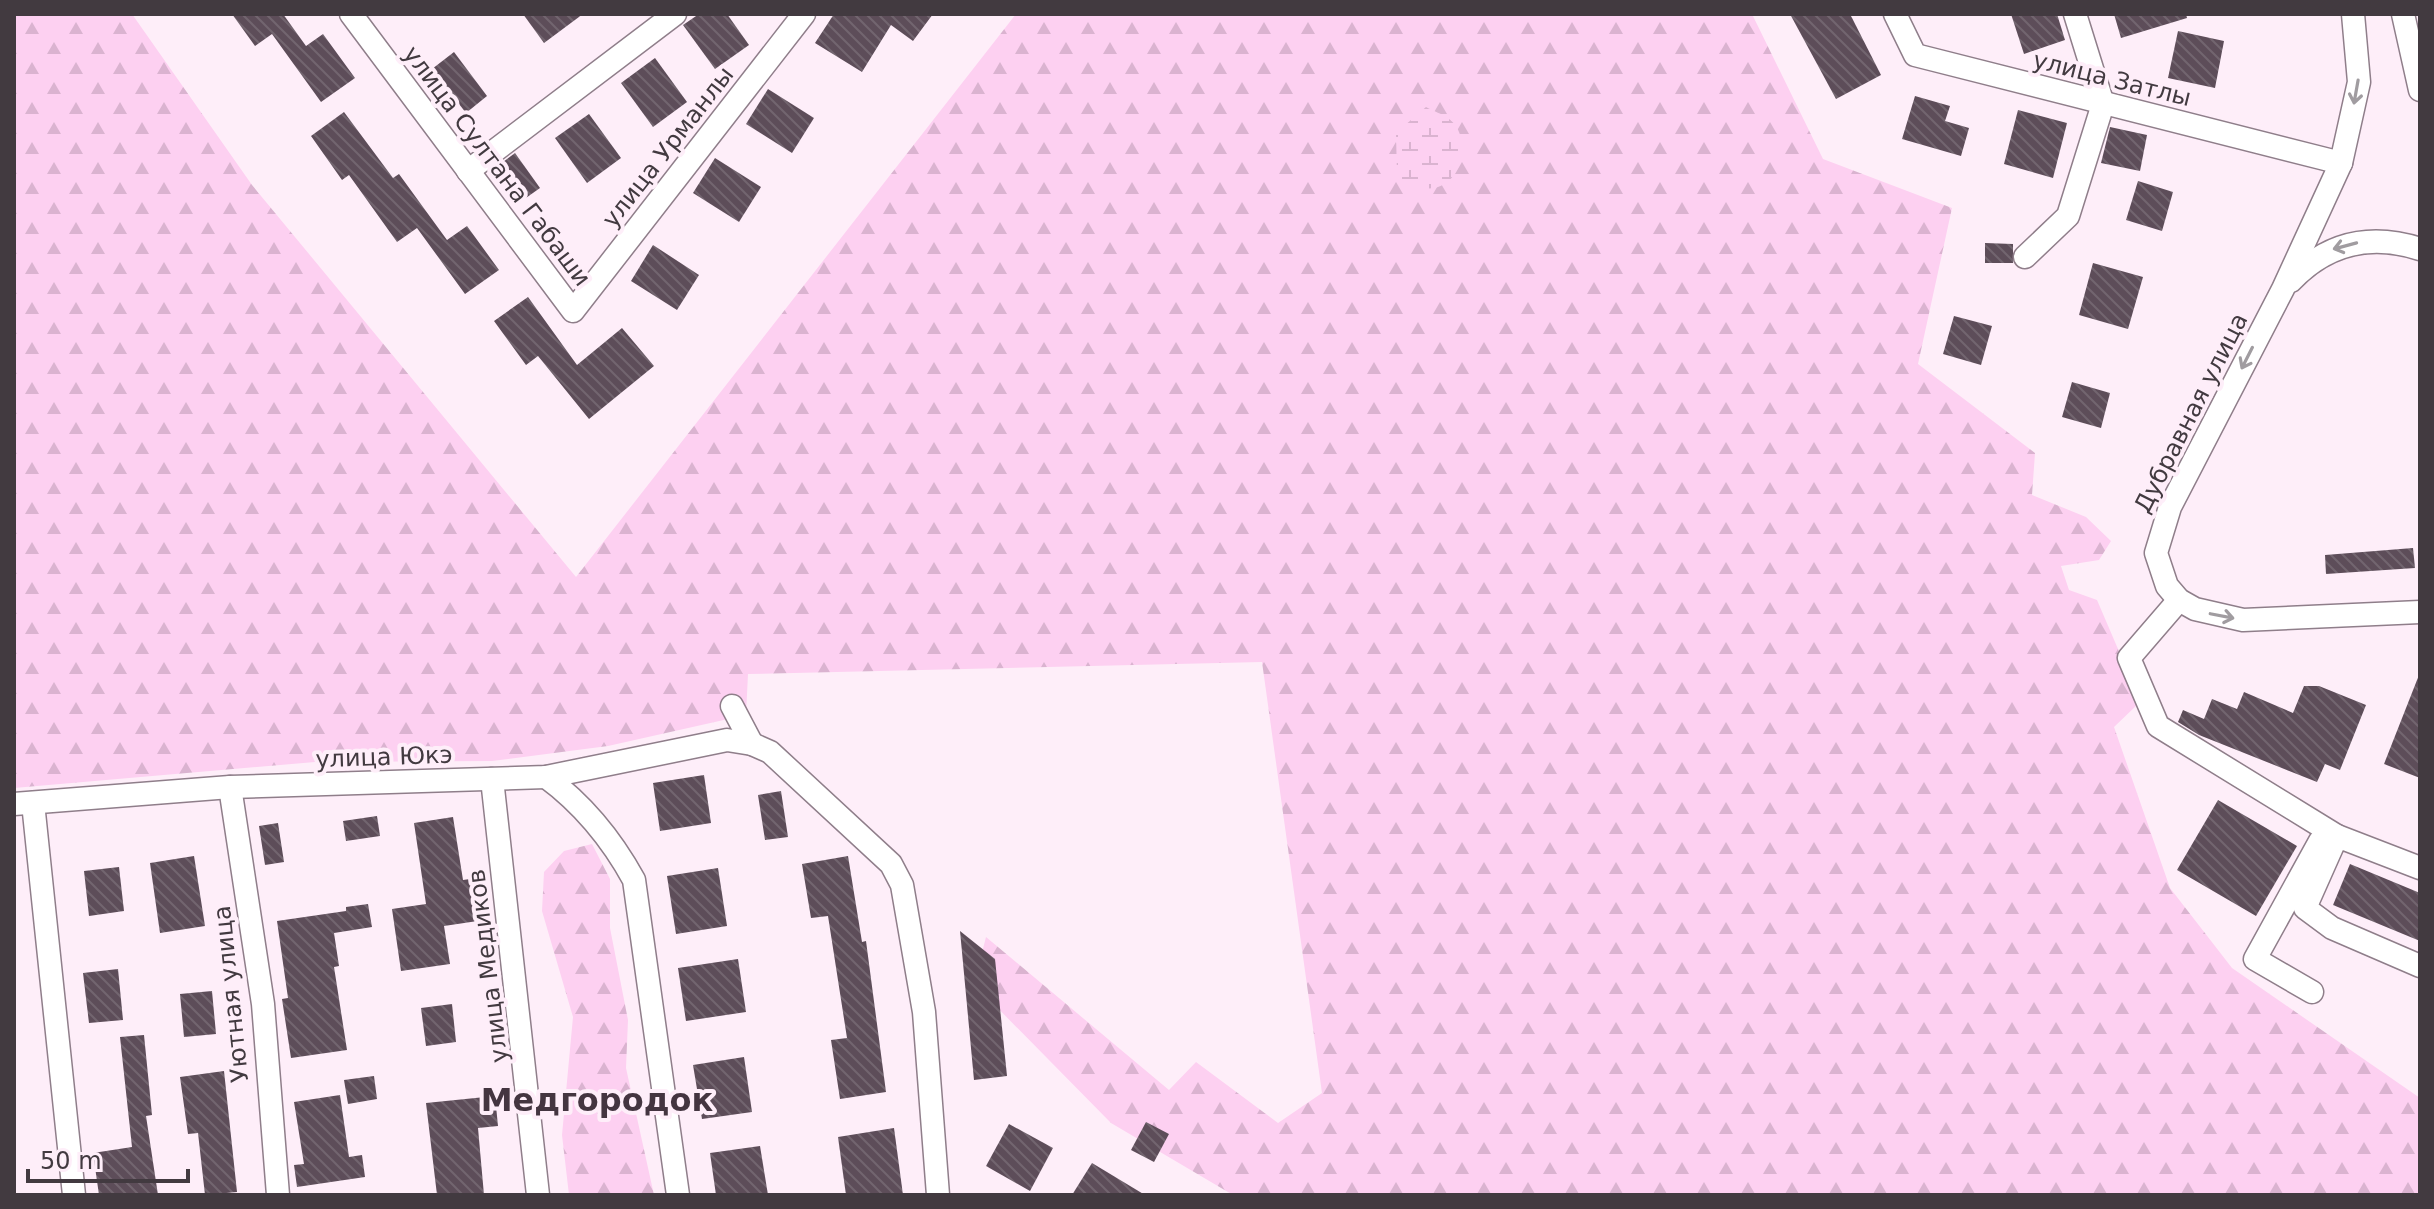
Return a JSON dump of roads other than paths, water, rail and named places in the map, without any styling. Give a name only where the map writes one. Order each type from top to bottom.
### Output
[{"type":"street","name":"улица Султана Габаши","points":[[351,14],[573,311]]},
{"type":"street","points":[[468,171],[675,14]]},
{"type":"street","name":"улица Урманлы","points":[[573,311],[804,14]]},
{"type":"street","name":"улица Затлы","points":[[1895,14],[1915,55],[2341,163]]},
{"type":"street","points":[[2025,257],[2068,216],[2103,104],[2075,14]]},
{"type":"street","name":"Дубравная улица","points":[[2179,600],[2159,570],[2156,553],[2160,533],[2170,507],[2283,289],[2341,163],[2359,82],[2353,14]]},
{"type":"street","points":[[2403,14],[2420,90]]},
{"type":"street","name":"Дубравная улица","points":[[2283,289],[2306,265],[2328,250],[2351,243],[2376,240],[2420,249]]},
{"type":"street","points":[[2420,612],[2243,620],[2195,609],[2179,600],[2129,658],[2158,726],[2332,833],[2420,868]]},
{"type":"street","points":[[732,706],[752,744],[770,752],[891,864],[902,885],[924,1012],[938,1195]]},
{"type":"street","name":"улица Юкэ","points":[[24,804],[230,787],[546,777],[727,740],[752,744]]},
{"type":"street","points":[[546,777],[575,799],[616,847],[634,880],[678,1195]]},
{"type":"street","name":"улица Медиков","points":[[492,779],[538,1195]]},
{"type":"street","name":"Уютная улица","points":[[230,787],[263,1004],[278,1195]]},
{"type":"street","points":[[24,804],[74,1195]]},
{"type":"street","points":[[2332,833],[2305,908],[2332,928],[2420,966]]},
{"type":"street","points":[[2312,992],[2255,959],[2332,833]]},
{"type":"district","name":"Медгородок","points":[[597,1100]]}]
